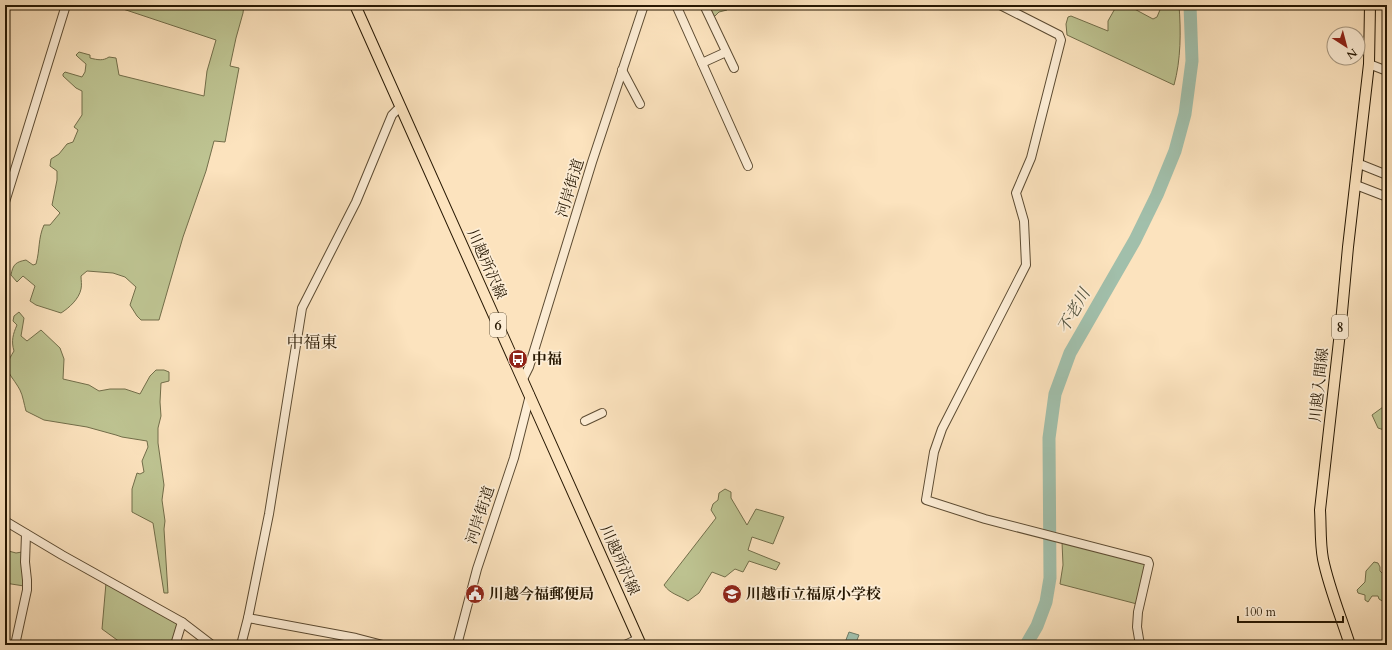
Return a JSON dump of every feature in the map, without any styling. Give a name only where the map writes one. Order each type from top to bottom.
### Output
[{"type":"main road","name":"川越所沢線","points":[[355,5],[640,642]]},
{"type":"main road","name":"川越入間線","points":[[1350,645],[1323,559],[1320,537],[1320,510],[1369,64],[1370,5]]},
{"type":"street","points":[[5,202],[66,5]]},
{"type":"street","name":"河岸街道","points":[[522,379],[528,367],[592,162],[644,5]]},
{"type":"street","points":[[676,5],[748,166]]},
{"type":"street","points":[[704,5],[734,68]]},
{"type":"street","points":[[1000,5],[1059,35],[1061,40],[1031,158],[1016,193],[1024,221],[1026,265],[942,429],[934,452],[926,500],[985,519],[1148,561],[1149,564],[1138,612],[1137,627],[1140,645]]},
{"type":"street","points":[[702,63],[726,52]]},
{"type":"street","points":[[1369,64],[1387,71]]},
{"type":"street","points":[[622,70],[640,104]]},
{"type":"street","points":[[241,645],[248,618],[269,514],[302,308],[356,202],[392,115],[400,107]]},
{"type":"street","points":[[1358,163],[1387,175]]},
{"type":"street","points":[[1356,185],[1387,197]]},
{"type":"street","name":"河岸街道","points":[[456,645],[477,569],[514,458],[530,395]]},
{"type":"street","points":[[585,421],[602,413]]},
{"type":"street","points":[[5,521],[182,622],[212,645]]},
{"type":"street","points":[[15,645],[27,590],[25,562],[26,534]]},
{"type":"street","points":[[248,618],[356,638],[383,645]]},
{"type":"street","points":[[175,645],[182,622]]},
{"type":"street","points":[[626,645],[640,642]]},
{"type":"green space","points":[[122,5],[244,5],[230,66],[239,68],[225,142],[214,141],[206,171],[183,237],[159,320],[141,320],[137,316],[130,305],[136,287],[125,277],[113,273],[87,271],[81,276],[80,293],[76,300],[61,313],[36,305],[30,301],[35,286],[23,276],[17,282],[11,275],[14,266],[20,262],[26,260],[33,265],[36,264],[44,225],[50,225],[60,213],[52,205],[57,180],[57,171],[50,166],[51,159],[59,154],[67,144],[73,142],[78,130],[74,127],[82,115],[82,91],[76,88],[63,76],[65,72],[82,77],[85,72],[86,64],[76,55],[79,52],[90,55],[90,58],[102,60],[109,57],[116,58],[119,75],[204,96],[207,71],[216,40],[120,8]]},
{"type":"green space","points":[[702,5],[730,5],[727,10],[719,12],[715,16],[711,17]]},
{"type":"green space","points":[[1117,5],[1127,5],[1153,19],[1157,17],[1162,5],[1179,5],[1180,45],[1174,85],[1067,35],[1066,24],[1068,17],[1071,16],[1108,31],[1108,21]]},
{"type":"green space","points":[[19,312],[24,318],[21,336],[27,341],[41,330],[60,348],[64,359],[63,379],[89,385],[99,391],[125,389],[140,394],[150,376],[156,370],[164,370],[169,372],[169,381],[161,383],[161,416],[158,428],[158,443],[164,485],[162,500],[165,521],[164,529],[168,593],[164,593],[153,523],[132,512],[132,489],[137,473],[140,474],[144,472],[142,461],[148,447],[147,441],[122,437],[87,427],[44,420],[26,411],[21,392],[8,371],[8,363],[14,351],[13,338],[17,325],[13,321],[14,316]]},
{"type":"green space","points":[[1383,407],[1387,416],[1387,454],[1383,449],[1384,430],[1378,428],[1372,415]]},
{"type":"green space","points":[[725,489],[731,492],[731,498],[747,525],[756,509],[784,517],[773,544],[752,537],[748,550],[780,563],[776,570],[749,561],[743,572],[735,569],[725,577],[712,572],[699,593],[688,601],[666,588],[664,585],[716,518],[711,510],[713,504],[718,500],[719,493]]},
{"type":"green space","points":[[1062,542],[1144,563],[1145,565],[1137,604],[1060,584],[1063,565]]},
{"type":"green space","points":[[5,550],[16,553],[22,552],[24,586],[5,583]]},
{"type":"green space","points":[[1374,562],[1378,563],[1380,571],[1387,576],[1387,604],[1379,599],[1378,596],[1372,596],[1368,602],[1365,600],[1365,595],[1358,593],[1357,590],[1365,582],[1366,571]]},
{"type":"green space","points":[[106,583],[176,623],[177,625],[171,645],[124,645],[102,629]]},
{"type":"shaded area","points":[[849,632],[859,635],[855,645],[844,645]]},
{"type":"waterway","name":"不老川","points":[[1026,645],[1037,626],[1046,602],[1050,578],[1049,438],[1055,394],[1070,353],[1135,240],[1157,195],[1175,151],[1185,114],[1192,61],[1190,5]]},
{"type":"place","name":"中福","points":[[518,359]]},
{"type":"place","name":"川越今福郵便局","points":[[475,594]]},
{"type":"place","name":"川越市立福原小学校","points":[[732,594]]},
{"type":"district","name":"中福東","points":[[312,342]]}]
